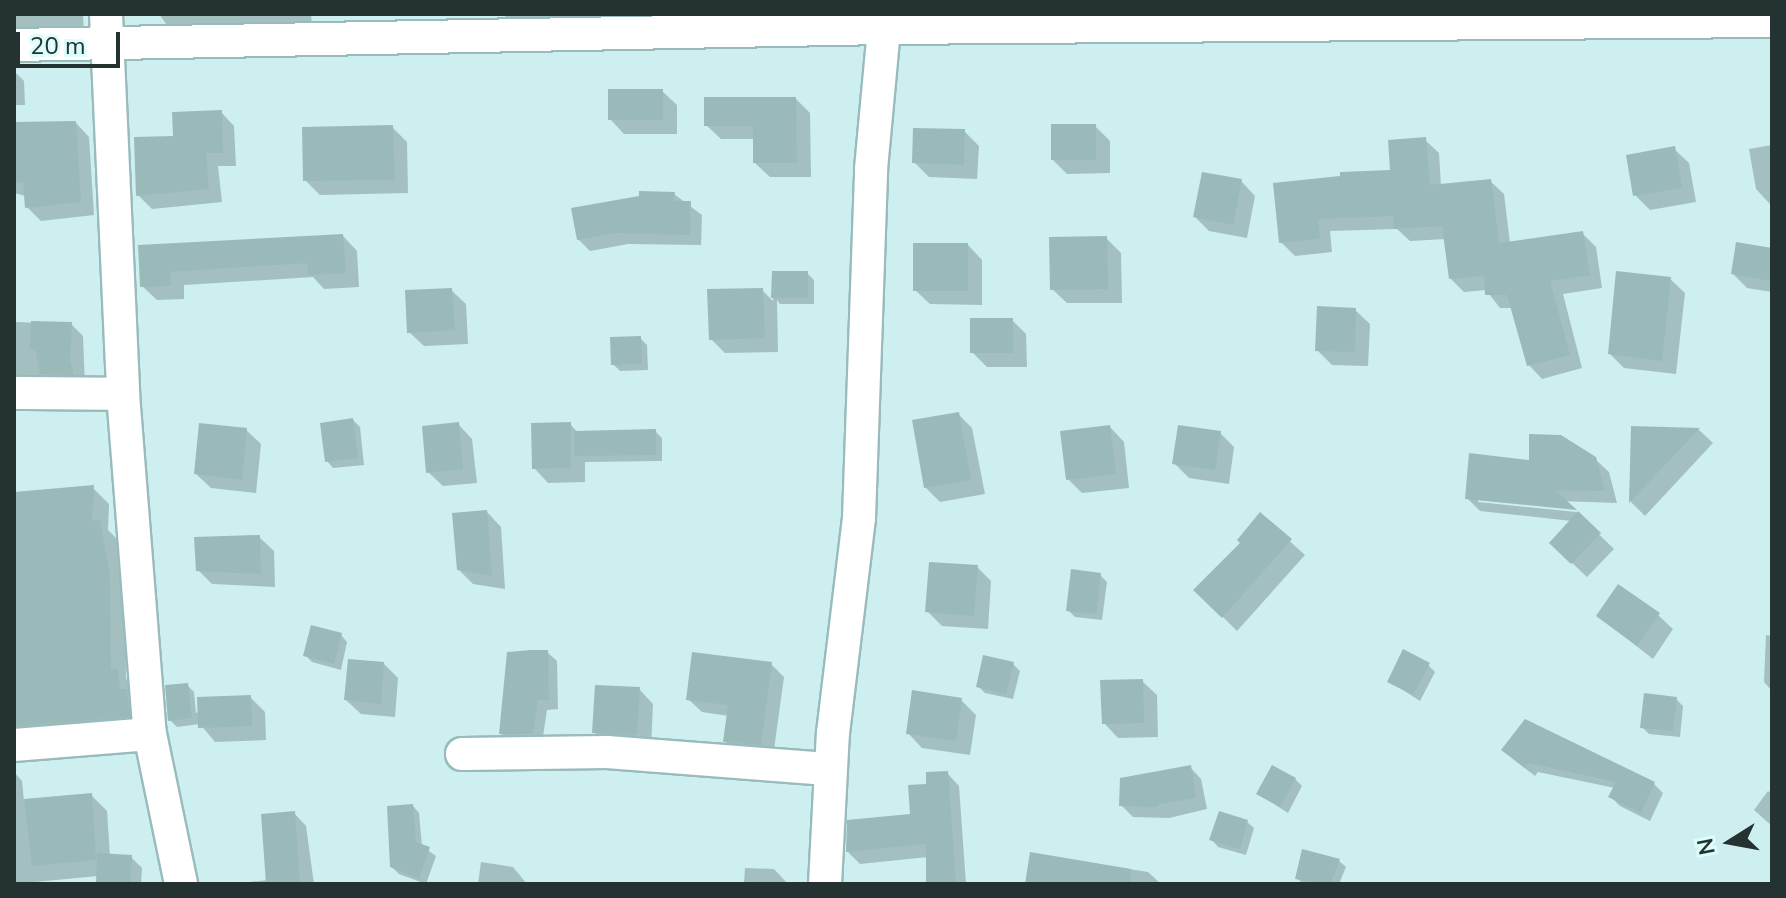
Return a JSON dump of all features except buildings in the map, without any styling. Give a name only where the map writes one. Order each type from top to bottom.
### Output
[{"type":"street","points":[[14,45],[107,28],[828,22],[884,28],[1772,21]]},
{"type":"street","points":[[107,28],[123,394],[150,734],[181,884]]},
{"type":"street","points":[[825,884],[830,769],[859,518],[871,169],[884,28]]},
{"type":"street","points":[[14,393],[123,394]]},
{"type":"street","points":[[14,745],[150,734]]},
{"type":"street","points":[[462,754],[607,752],[830,769]]}]
